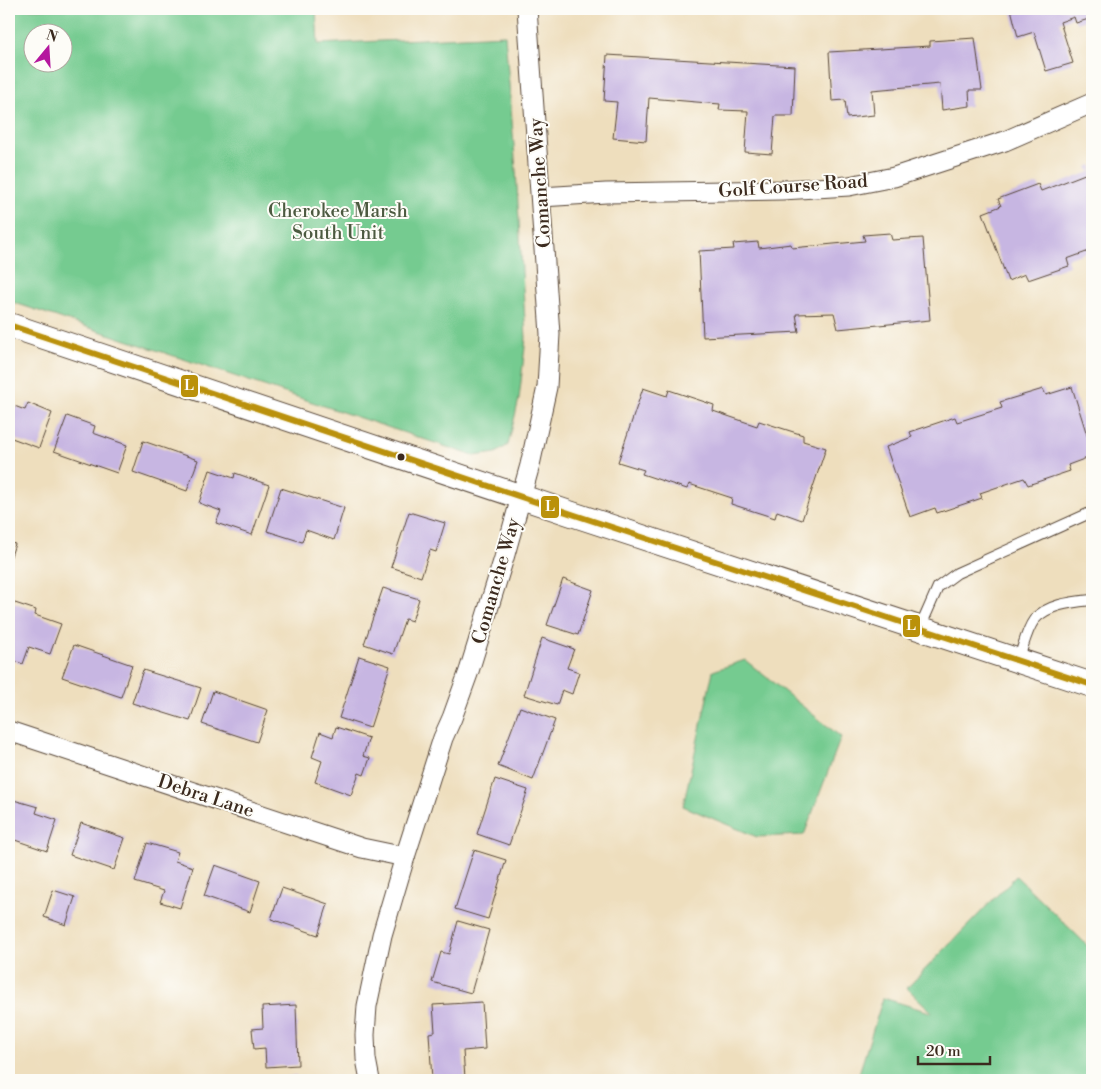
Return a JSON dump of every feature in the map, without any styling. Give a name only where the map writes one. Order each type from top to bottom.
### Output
[{"type":"street","name":"Comanche Way","points":[[370,1080],[366,1059],[365,1035],[367,1006],[382,935],[404,857],[443,738],[469,671],[504,558],[530,465],[547,387],[550,334],[527,9]]},
{"type":"street","name":"Golf Course Road","points":[[541,197],[606,193],[782,190],[849,186],[894,177],[996,144],[1092,103]]},
{"type":"street","points":[[9,325],[520,497],[1092,685]]},
{"type":"street","name":"Debra Lane","points":[[9,731],[362,848],[404,857]]},
{"type":"lane","points":[[920,628],[938,587],[957,573],[1092,512]]},
{"type":"lane","points":[[1018,661],[1030,629],[1039,615],[1061,605],[1092,600]]},
{"type":"green space","name":"Cherokee Marsh South Unit","points":[[9,9],[316,9],[318,44],[505,35],[516,170],[526,338],[519,399],[508,445],[496,453],[474,456],[9,301]]},
{"type":"green space","points":[[745,660],[841,737],[804,835],[757,837],[683,806],[713,671]]},
{"type":"green space","points":[[1016,876],[1092,950],[1092,1080],[857,1080],[883,998],[933,1013],[907,988]]},
{"type":"building","points":[[1011,9],[1092,9],[1092,18],[1076,23],[1074,17],[1060,22],[1073,63],[1046,71],[1034,32],[1018,37]]},
{"type":"building","points":[[975,38],[982,90],[969,90],[970,106],[942,110],[940,84],[872,90],[874,115],[847,118],[845,100],[832,101],[829,52],[930,46],[930,41]]},
{"type":"building","points":[[607,55],[795,66],[793,116],[775,116],[772,154],[745,152],[748,111],[719,110],[720,104],[649,98],[646,141],[613,138],[617,102],[604,101]]},
{"type":"building","points":[[1092,165],[1092,250],[1067,259],[1069,266],[1028,280],[1025,274],[1008,281],[983,213],[1001,206],[998,199],[1038,184],[1041,191],[1090,172],[1087,167]]},
{"type":"building","points":[[890,233],[892,240],[923,238],[930,320],[838,329],[834,313],[796,314],[799,332],[703,337],[699,251],[734,249],[733,244],[758,242],[759,248],[791,244],[792,248],[865,241],[863,235]]},
{"type":"building","points":[[1072,387],[1092,456],[1068,465],[1070,471],[1028,485],[1024,478],[980,493],[982,498],[937,513],[935,508],[910,517],[886,447],[912,437],[910,432],[955,417],[957,422],[1002,408],[1000,402],[1043,389],[1046,395]]},
{"type":"building","points":[[643,388],[667,396],[669,390],[714,405],[713,411],[757,426],[759,421],[803,435],[803,441],[826,448],[802,520],[777,511],[775,518],[731,504],[732,498],[689,484],[687,489],[642,474],[644,470],[618,462]]},
{"type":"building","points":[[28,403],[52,413],[39,448],[9,437],[9,404],[25,410]]},
{"type":"building","points":[[67,416],[95,426],[93,433],[127,445],[117,473],[54,451]]},
{"type":"building","points":[[143,441],[198,460],[187,491],[133,472]]},
{"type":"building","points":[[210,470],[234,478],[235,473],[269,485],[252,535],[216,523],[221,511],[199,503]]},
{"type":"building","points":[[281,488],[344,508],[334,540],[306,530],[302,542],[267,531]]},
{"type":"building","points":[[409,512],[445,523],[436,552],[430,550],[421,577],[391,567]]},
{"type":"building","points":[[9,542],[15,544],[9,562]]},
{"type":"building","points":[[563,579],[593,590],[578,635],[547,625]]},
{"type":"building","points":[[383,588],[419,599],[412,621],[405,619],[393,654],[364,644]]},
{"type":"building","points":[[9,601],[36,610],[35,615],[61,624],[50,654],[29,647],[23,664],[9,659]]},
{"type":"building","points":[[542,638],[574,649],[567,668],[579,672],[572,694],[562,690],[557,705],[524,695]]},
{"type":"building","points":[[74,645],[132,665],[121,697],[62,677]]},
{"type":"building","points":[[359,656],[390,666],[370,728],[339,718]]},
{"type":"building","points":[[143,670],[201,688],[190,721],[132,703]]},
{"type":"building","points":[[213,691],[268,710],[257,742],[202,724]]},
{"type":"building","points":[[520,707],[555,720],[533,780],[498,766]]},
{"type":"building","points":[[336,727],[369,738],[363,756],[370,758],[364,775],[359,773],[351,795],[315,782],[322,761],[312,757],[320,732],[333,737]]},
{"type":"building","points":[[495,779],[528,790],[509,845],[477,834]]},
{"type":"building","points":[[10,799],[38,807],[36,813],[57,820],[47,851],[9,838]]},
{"type":"building","points":[[81,823],[125,838],[114,870],[70,855]]},
{"type":"building","points":[[147,843],[178,852],[175,861],[193,867],[180,908],[160,902],[164,891],[135,882]]},
{"type":"building","points":[[474,850],[506,860],[488,919],[455,909]]},
{"type":"building","points":[[215,865],[260,881],[250,912],[204,896]]},
{"type":"building","points":[[282,888],[328,904],[318,935],[271,919]]},
{"type":"building","points":[[53,890],[75,897],[66,925],[44,917]]},
{"type":"building","points":[[458,921],[489,930],[471,993],[432,982],[441,952],[449,954]]},
{"type":"building","points":[[482,1002],[485,1049],[463,1051],[465,1078],[432,1080],[429,1033],[435,1032],[433,1005]]},
{"type":"building","points":[[296,1005],[298,1065],[266,1067],[265,1048],[254,1049],[252,1029],[263,1028],[262,1007]]},
{"type":"building","points":[[296,1075],[297,1080],[274,1080],[274,1079]]},
{"type":"transit line","name":"L","points":[[9,325],[575,515],[1092,685]]}]
